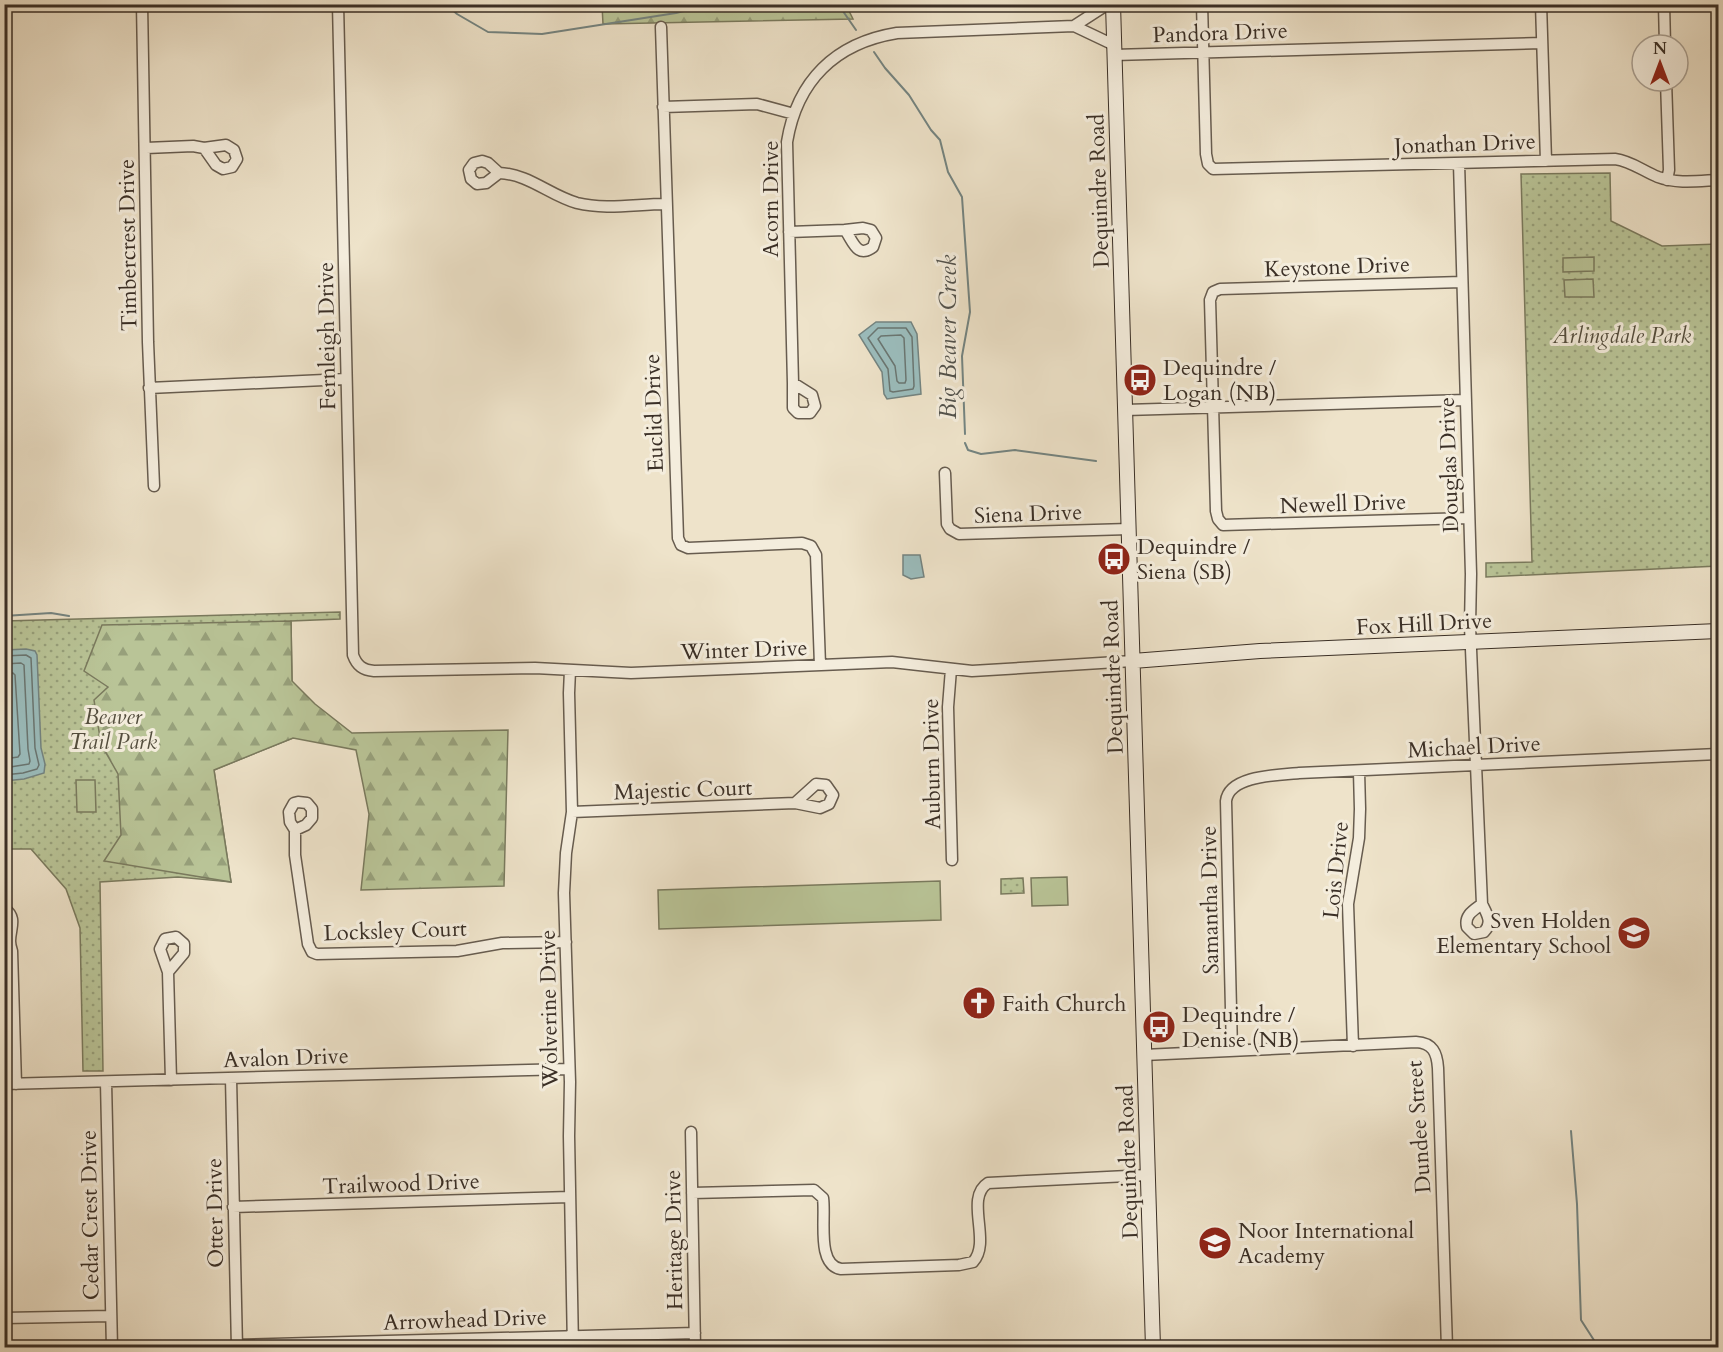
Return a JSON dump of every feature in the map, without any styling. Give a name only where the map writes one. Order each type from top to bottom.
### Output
[{"type":"main road","name":"Dequindre Road","points":[[1113,4],[1153,1347]]},
{"type":"main road","name":"Fox Hill Drive","points":[[1132,661],[1260,651],[1719,631]]},
{"type":"street","name":"Timbercrest Drive","points":[[142,4],[149,388],[154,486]]},
{"type":"street","name":"Fernleigh Drive","points":[[338,4],[353,655],[358,666]]},
{"type":"street","points":[[1074,26],[1108,4]]},
{"type":"street","points":[[1202,4],[1203,52]]},
{"type":"street","points":[[1541,4],[1545,161]]},
{"type":"street","points":[[1664,4],[1665,33]]},
{"type":"street","name":"Acorn Drive","points":[[793,383],[788,136],[802,94],[819,72],[840,54],[869,39],[907,32],[1074,26],[1114,50]]},
{"type":"street","name":"Euclid Drive","points":[[661,27],[665,204],[678,538],[681,545],[688,548],[802,543],[811,546],[816,555],[820,665]]},
{"type":"street","name":"Pandora Drive","points":[[1114,50],[1203,52],[1542,42]]},
{"type":"street","name":"Jonathan Drive","points":[[1203,52],[1206,154],[1210,167],[1216,170],[1623,160],[1667,180],[1719,180]]},
{"type":"street","points":[[1666,93],[1669,170],[1667,180]]},
{"type":"street","points":[[663,107],[757,104],[794,114]]},
{"type":"street","points":[[146,147],[193,146],[204,148]]},
{"type":"street","name":"Douglas Drive","points":[[1459,163],[1471,642],[1482,904]]},
{"type":"street","points":[[499,173],[520,176],[566,200],[587,205],[665,204]]},
{"type":"street","points":[[789,232],[845,230]]},
{"type":"street","name":"Keystone Drive","points":[[1213,407],[1210,300],[1213,292],[1227,289],[1462,282]]},
{"type":"street","points":[[149,388],[346,379]]},
{"type":"street","points":[[1125,410],[1466,400]]},
{"type":"street","name":"Newell Drive","points":[[1213,407],[1216,511],[1223,525],[1469,518]]},
{"type":"street","name":"Siena Drive","points":[[945,473],[947,524],[950,529],[959,534],[1129,530]]},
{"type":"street","name":"Winter Drive","points":[[358,666],[374,671],[524,668],[631,673],[903,663],[972,671],[1132,661]]},
{"type":"street","name":"Auburn Drive","points":[[951,669],[948,707],[952,860]]},
{"type":"street","name":"Wolverine Drive","points":[[570,670],[568,693],[572,812],[564,875],[573,1342]]},
{"type":"street","name":"Michael Drive","points":[[1232,786],[1247,780],[1276,776],[1719,754]]},
{"type":"street","name":"Lois Drive","points":[[1353,1046],[1348,904],[1359,831],[1359,771]]},
{"type":"street","name":"Samantha Drive","points":[[1232,786],[1226,796],[1232,1051]]},
{"type":"street","name":"Majestic Court","points":[[572,812],[795,803]]},
{"type":"street","name":"Locksley Court","points":[[295,830],[295,855],[308,944],[312,952],[317,954],[457,951],[502,943],[566,942]]},
{"type":"street","points":[[4,908],[12,918],[13,929],[7,939],[12,951],[10,1084]]},
{"type":"street","points":[[168,972],[171,1080]]},
{"type":"street","name":"Dundee Street","points":[[1353,1046],[1423,1042],[1432,1047],[1436,1055],[1446,1347]]},
{"type":"street","points":[[1144,1055],[1353,1046]]},
{"type":"street","name":"Avalon Drive","points":[[10,1084],[569,1069]]},
{"type":"street","name":"Otter Drive","points":[[231,1078],[236,1346]]},
{"type":"street","name":"Cedar Crest Drive","points":[[106,1082],[112,1347]]},
{"type":"street","name":"Heritage Drive","points":[[691,1132],[695,1347]]},
{"type":"street","points":[[692,1193],[814,1190],[823,1198],[826,1256],[833,1266],[842,1269],[959,1266],[974,1262],[979,1254],[978,1198],[981,1187],[988,1183],[1148,1175]]},
{"type":"street","name":"Trailwood Drive","points":[[233,1207],[570,1197]]},
{"type":"street","points":[[4,1318],[111,1316]]},
{"type":"street","name":"Arrowhead Drive","points":[[236,1346],[573,1342],[695,1333]]},
{"type":"green space","points":[[602,5],[846,5],[853,19],[603,24]]},
{"type":"green space","name":"Arlingdale Park","points":[[1610,173],[1611,221],[1662,246],[1718,244],[1718,566],[1486,577],[1486,563],[1532,562],[1521,174]]},
{"type":"green space","points":[[1594,257],[1594,271],[1563,272],[1563,258]]},
{"type":"green space","points":[[1593,279],[1594,297],[1565,297],[1564,280]]},
{"type":"green space","name":"Beaver Trail Park","points":[[340,612],[340,619],[291,621],[293,738],[214,770],[231,882],[178,877],[100,882],[103,1071],[83,1071],[80,928],[66,889],[31,849],[5,849],[4,621]]},
{"type":"green space","points":[[291,621],[292,681],[315,704],[352,733],[508,730],[504,886],[361,890],[369,814],[356,750],[293,738],[214,770],[231,882],[104,861],[121,835],[118,774],[101,744],[94,700],[108,687],[84,671],[102,625]]},
{"type":"green space","points":[[76,780],[95,780],[96,812],[77,812]]},
{"type":"green space","points":[[1067,877],[1068,905],[1032,906],[1031,878]]},
{"type":"green space","points":[[1023,878],[1024,893],[1001,894],[1001,879]]},
{"type":"green space","points":[[940,881],[941,920],[659,929],[658,890]]},
{"type":"water","points":[[876,322],[911,322],[917,334],[921,394],[887,399],[884,394],[882,372],[859,335]]},
{"type":"water","points":[[903,555],[920,555],[924,577],[911,579],[903,575]]},
{"type":"water","points":[[5,650],[35,651],[37,655],[44,773],[24,779],[5,781]]},
{"type":"water","points":[[860,1342],[869,1347],[767,1347],[773,1344]]},
{"type":"waterway","points":[[446,4],[457,14],[488,32],[542,34],[676,13],[702,4]]},
{"type":"waterway","name":"Big Beaver Creek","points":[[838,4],[856,30]]},
{"type":"waterway","name":"Big Beaver Creek","points":[[874,52],[909,95],[940,140],[948,172],[962,197],[970,312],[962,356],[965,434]]},
{"type":"waterway","name":"Big Beaver Creek","points":[[965,443],[968,450],[981,454],[1015,450],[1096,461]]},
{"type":"waterway","points":[[4,616],[51,613],[69,616]]},
{"type":"waterway","name":"Big Beaver Creek","points":[[1571,1131],[1577,1204],[1581,1320],[1599,1348]]},
{"type":"place","name":"Dequindre / Logan (NB)","points":[[1140,380]]},
{"type":"place","name":"Dequindre / Siena (SB)","points":[[1114,559]]},
{"type":"place","name":"Sven Holden Elementary School","points":[[1634,933]]},
{"type":"place","name":"Faith Church","points":[[979,1003]]},
{"type":"place","name":"Dequindre / Denise (NB)","points":[[1159,1027]]},
{"type":"place","name":"Noor International Academy","points":[[1215,1243]]}]
